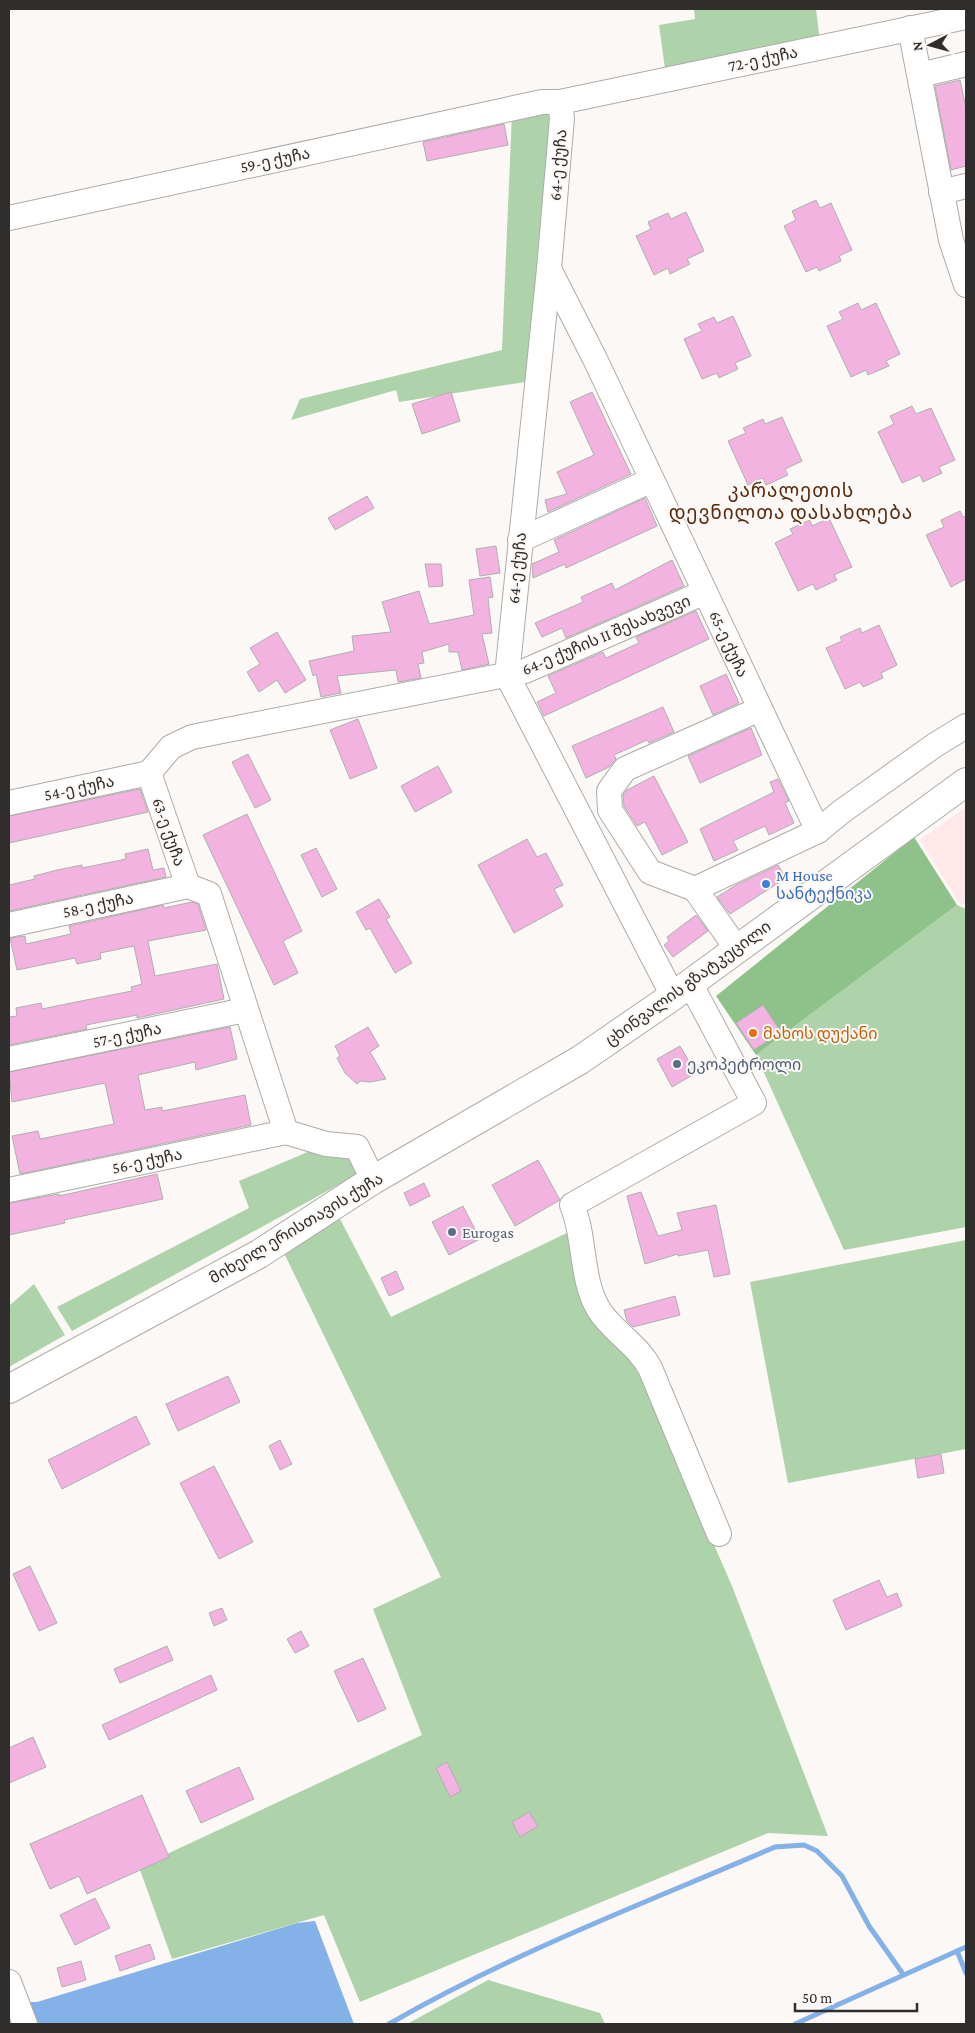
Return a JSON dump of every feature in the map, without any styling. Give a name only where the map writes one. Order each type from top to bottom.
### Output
[{"type":"main road","name":"ცხინვალის გზატკეცილი","points":[[580,1060],[738,949],[966,782]]},
{"type":"main road","name":"მიხეილ ერისთავის ქუჩა","points":[[9,1390],[258,1254],[373,1180],[580,1060]]},
{"type":"street","name":"72-ე ქუჩა","points":[[551,102],[966,17]]},
{"type":"street","points":[[910,28],[940,192],[951,240],[966,285]]},
{"type":"street","points":[[920,75],[966,64]]},
{"type":"street","name":"59-ე ქუჩა","points":[[9,218],[551,102]]},
{"type":"street","name":"64-ე ქუჩა","points":[[506,676],[549,269],[562,118],[551,102]]},
{"type":"street","points":[[940,192],[966,186]]},
{"type":"street","name":"65-ე ქუჩა","points":[[549,269],[652,480],[818,831]]},
{"type":"street","points":[[520,540],[652,480]]},
{"type":"street","name":"64-ე ქუჩის II შესახვევი","points":[[506,676],[525,671],[705,592]]},
{"type":"street","points":[[149,773],[171,747],[192,737],[506,676],[582,822],[682,989],[754,1103],[572,1206],[578,1220],[592,1296],[607,1321],[641,1355],[650,1368],[720,1534]]},
{"type":"street","points":[[738,949],[695,889],[650,872],[610,810],[609,791],[625,769],[760,709]]},
{"type":"street","points":[[695,889],[818,831],[856,801],[935,745],[966,726]]},
{"type":"street","name":"54-ე ქუჩა","points":[[9,802],[149,773]]},
{"type":"street","name":"63-ე ქუჩა","points":[[149,773],[188,886],[210,894],[245,1010],[286,1132]]},
{"type":"street","points":[[582,822],[610,810]]},
{"type":"street","name":"58-ე ქუჩა","points":[[9,925],[188,886]]},
{"type":"street","name":"57-ე ქუჩა","points":[[9,1059],[245,1010]]},
{"type":"street","points":[[286,1132],[326,1144],[357,1147],[373,1180]]},
{"type":"street","name":"56-ე ქუჩა","points":[[9,1190],[286,1132]]},
{"type":"street","points":[[9,1982],[25,2024]]},
{"type":"shaded area","points":[[966,807],[966,902],[961,905],[920,840]]},
{"type":"green space","points":[[694,9],[816,9],[820,42],[666,76],[659,25],[695,19]]},
{"type":"green space","points":[[532,110],[555,115],[531,381],[399,402],[396,390],[291,420],[300,399],[502,350],[512,113]]},
{"type":"green space","points":[[914,837],[957,905],[756,1055],[716,996]]},
{"type":"green space","points":[[957,905],[966,909],[966,1227],[844,1250],[756,1055]]},
{"type":"green space","points":[[310,1151],[353,1159],[360,1173],[72,1331],[57,1307],[249,1208],[239,1181]]},
{"type":"green space","points":[[340,1219],[391,1317],[569,1232],[649,1396],[732,1586],[828,1836],[768,1833],[360,2002],[324,1915],[172,1959],[139,1867],[422,1735],[373,1609],[441,1577],[283,1251]]},
{"type":"green space","points":[[966,1240],[966,1449],[788,1483],[750,1282]]},
{"type":"green space","points":[[34,1284],[65,1335],[9,1367],[9,1306]]},
{"type":"green space","points":[[488,1980],[600,2013],[605,2024],[407,2024]]},
{"type":"water","points":[[315,1921],[354,2024],[39,2024],[29,2002],[37,2002],[297,1923]]},
{"type":"building","points":[[960,80],[966,108],[966,166],[951,170],[935,86]]},
{"type":"building","points":[[504,124],[508,145],[427,161],[423,142]]},
{"type":"building","points":[[816,200],[820,208],[831,203],[852,250],[839,256],[841,261],[819,271],[817,267],[806,272],[784,226],[796,220],[792,211]]},
{"type":"building","points":[[686,212],[704,251],[687,259],[690,264],[670,274],[668,268],[654,275],[636,236],[651,229],[648,222],[668,213],[671,219]]},
{"type":"building","points":[[858,303],[861,310],[876,303],[900,354],[886,361],[889,366],[868,375],[866,370],[851,377],[827,326],[843,319],[839,312]]},
{"type":"building","points":[[733,316],[751,356],[735,363],[738,369],[719,378],[717,373],[702,379],[684,339],[702,331],[698,324],[714,317],[717,323]]},
{"type":"building","points":[[451,392],[460,421],[422,434],[412,404]]},
{"type":"building","points":[[592,392],[631,474],[548,512],[545,500],[567,494],[557,472],[594,455],[570,402]]},
{"type":"building","points":[[912,406],[916,414],[931,408],[955,460],[939,467],[942,473],[923,482],[920,475],[902,483],[878,432],[894,424],[890,416]]},
{"type":"building","points":[[782,417],[802,461],[785,469],[788,475],[766,485],[763,478],[748,485],[728,441],[746,433],[743,428],[763,419],[765,424]]},
{"type":"building","points":[[367,496],[374,508],[335,530],[328,518]]},
{"type":"building","points":[[645,498],[657,526],[566,568],[565,564],[533,578],[532,564],[559,552],[554,540]]},
{"type":"building","points":[[960,511],[963,517],[966,516],[966,579],[951,587],[926,535],[944,527],[941,520]]},
{"type":"building","points":[[829,518],[852,567],[834,575],[837,580],[816,590],[813,584],[798,591],[775,543],[793,534],[790,529],[810,520],[812,526]]},
{"type":"building","points":[[496,546],[500,573],[480,576],[476,549]]},
{"type":"building","points":[[672,560],[684,586],[566,638],[562,628],[542,637],[535,623],[583,602],[581,597],[612,583],[615,590]]},
{"type":"building","points":[[425,564],[441,564],[443,586],[429,587]]},
{"type":"building","points":[[490,577],[493,597],[488,598],[492,633],[482,634],[489,664],[462,670],[458,652],[449,652],[449,644],[422,652],[424,663],[418,664],[421,678],[398,682],[396,670],[337,676],[341,693],[321,697],[316,674],[313,676],[309,661],[354,651],[352,636],[391,632],[382,602],[419,591],[429,624],[474,615],[469,580]]},
{"type":"building","points":[[696,611],[709,639],[544,716],[537,702],[556,693],[548,676],[603,652],[606,658],[639,643],[636,637]]},
{"type":"building","points":[[879,625],[897,665],[881,673],[883,678],[863,687],[860,682],[845,689],[826,648],[842,641],[840,637],[860,628],[862,633]]},
{"type":"building","points":[[277,632],[306,680],[285,693],[277,680],[259,692],[247,672],[260,664],[250,648]]},
{"type":"building","points":[[726,674],[739,703],[713,715],[700,686]]},
{"type":"building","points":[[663,707],[674,732],[649,743],[647,740],[614,755],[616,759],[609,767],[586,778],[572,746]]},
{"type":"building","points":[[358,719],[377,768],[350,779],[330,730]]},
{"type":"building","points":[[751,728],[762,755],[700,783],[688,756]]},
{"type":"building","points":[[248,754],[271,800],[255,808],[232,762]]},
{"type":"building","points":[[438,766],[452,792],[415,812],[401,786]]},
{"type":"building","points":[[654,776],[688,842],[662,855],[645,822],[637,826],[624,806],[623,795],[627,790]]},
{"type":"building","points":[[778,779],[789,801],[785,803],[794,823],[769,835],[765,826],[733,841],[738,850],[714,861],[700,829],[774,792],[770,782]]},
{"type":"building","points":[[140,789],[148,812],[9,843],[9,816]]},
{"type":"building","points":[[247,814],[302,931],[283,941],[298,973],[274,985],[203,835]]},
{"type":"building","points":[[527,839],[537,857],[546,853],[563,885],[554,889],[563,906],[514,933],[478,865]]},
{"type":"building","points":[[316,848],[337,889],[322,897],[301,855]]},
{"type":"building","points":[[148,849],[153,870],[164,868],[166,877],[9,911],[9,885],[35,879],[34,876],[57,870],[82,865],[82,868],[126,859],[125,854]]},
{"type":"building","points":[[778,865],[786,878],[730,914],[717,897],[736,885]]},
{"type":"building","points":[[379,899],[390,917],[386,919],[412,963],[395,973],[370,928],[366,930],[356,912]]},
{"type":"building","points":[[192,902],[198,904],[206,930],[148,941],[155,976],[217,964],[224,999],[137,1018],[137,1015],[86,1025],[87,1029],[9,1045],[9,1017],[17,1016],[16,1008],[41,1003],[42,1009],[132,991],[131,987],[142,984],[134,946],[100,953],[101,959],[77,964],[75,958],[17,970],[10,938],[25,936],[26,944],[71,934],[69,926],[163,905],[164,908]]},
{"type":"building","points":[[696,915],[708,931],[673,957],[664,945],[669,941],[667,937]]},
{"type":"building","points":[[763,1005],[781,1032],[754,1050],[736,1023]]},
{"type":"building","points":[[230,1027],[237,1059],[196,1070],[195,1062],[138,1075],[145,1110],[162,1107],[162,1111],[245,1095],[251,1125],[20,1174],[12,1136],[38,1131],[40,1139],[114,1124],[105,1083],[12,1102],[9,1072]]},
{"type":"building","points":[[368,1027],[379,1046],[370,1052],[386,1079],[370,1082],[360,1081],[357,1084],[345,1073],[337,1058],[340,1056],[335,1046]]},
{"type":"building","points":[[680,1046],[696,1073],[672,1087],[657,1059]]},
{"type":"building","points":[[538,1160],[560,1200],[515,1226],[492,1185]]},
{"type":"building","points":[[157,1174],[163,1199],[64,1220],[65,1223],[9,1235],[9,1203],[59,1194],[59,1196]]},
{"type":"building","points":[[424,1183],[430,1196],[410,1206],[404,1193]]},
{"type":"building","points":[[641,1192],[658,1236],[682,1230],[677,1213],[716,1205],[730,1274],[714,1277],[708,1250],[678,1256],[678,1254],[645,1264],[627,1196]]},
{"type":"building","points":[[463,1206],[480,1239],[449,1255],[432,1222]]},
{"type":"building","points":[[396,1271],[404,1289],[389,1296],[381,1278]]},
{"type":"building","points":[[675,1296],[680,1315],[633,1327],[627,1321],[624,1310]]},
{"type":"building","points":[[228,1376],[240,1402],[178,1431],[166,1404]]},
{"type":"building","points":[[136,1416],[150,1444],[62,1489],[48,1460]]},
{"type":"building","points":[[280,1440],[292,1464],[280,1470],[269,1446]]},
{"type":"building","points":[[941,1454],[944,1473],[918,1478],[915,1459]]},
{"type":"building","points":[[214,1466],[253,1542],[219,1559],[180,1483]]},
{"type":"building","points":[[30,1566],[57,1623],[39,1631],[13,1574]]},
{"type":"building","points":[[879,1580],[887,1597],[897,1593],[902,1606],[846,1630],[833,1600]]},
{"type":"building","points":[[222,1608],[227,1620],[214,1626],[209,1613]]},
{"type":"building","points":[[301,1631],[309,1646],[295,1653],[287,1639]]},
{"type":"building","points":[[167,1646],[173,1660],[120,1683],[114,1669]]},
{"type":"building","points":[[363,1658],[386,1709],[358,1722],[334,1671]]},
{"type":"building","points":[[211,1675],[217,1690],[109,1740],[102,1725]]},
{"type":"building","points":[[33,1737],[46,1767],[9,1783],[9,1748]]},
{"type":"building","points":[[447,1762],[461,1791],[450,1797],[436,1768]]},
{"type":"building","points":[[239,1767],[254,1799],[201,1823],[186,1791]]},
{"type":"building","points":[[142,1795],[169,1857],[87,1894],[79,1876],[50,1889],[30,1844]]},
{"type":"building","points":[[529,1812],[538,1826],[520,1837],[512,1822]]},
{"type":"building","points":[[95,1898],[110,1928],[75,1945],[60,1915]]},
{"type":"building","points":[[150,1944],[155,1959],[120,1971],[115,1956]]},
{"type":"building","points":[[81,1961],[86,1980],[62,1987],[57,1968]]},
{"type":"waterway","points":[[389,2024],[483,1974],[579,1930],[775,1847],[804,1845],[817,1851],[842,1876],[869,1926],[903,1974]]},
{"type":"waterway","points":[[795,2024],[966,1947]]},
{"type":"waterway","points":[[957,1951],[966,1973]]},
{"type":"place","name":"M House სანტექნიკა","points":[[766,884]]},
{"type":"place","name":"მახოს დუქანი","points":[[753,1033]]},
{"type":"place","name":"ეკოპეტროლი","points":[[677,1064]]},
{"type":"place","name":"Eurogas","points":[[452,1232]]},
{"type":"district","name":"კარალეთის დევნილთა დასახლება","points":[[791,501]]}]
